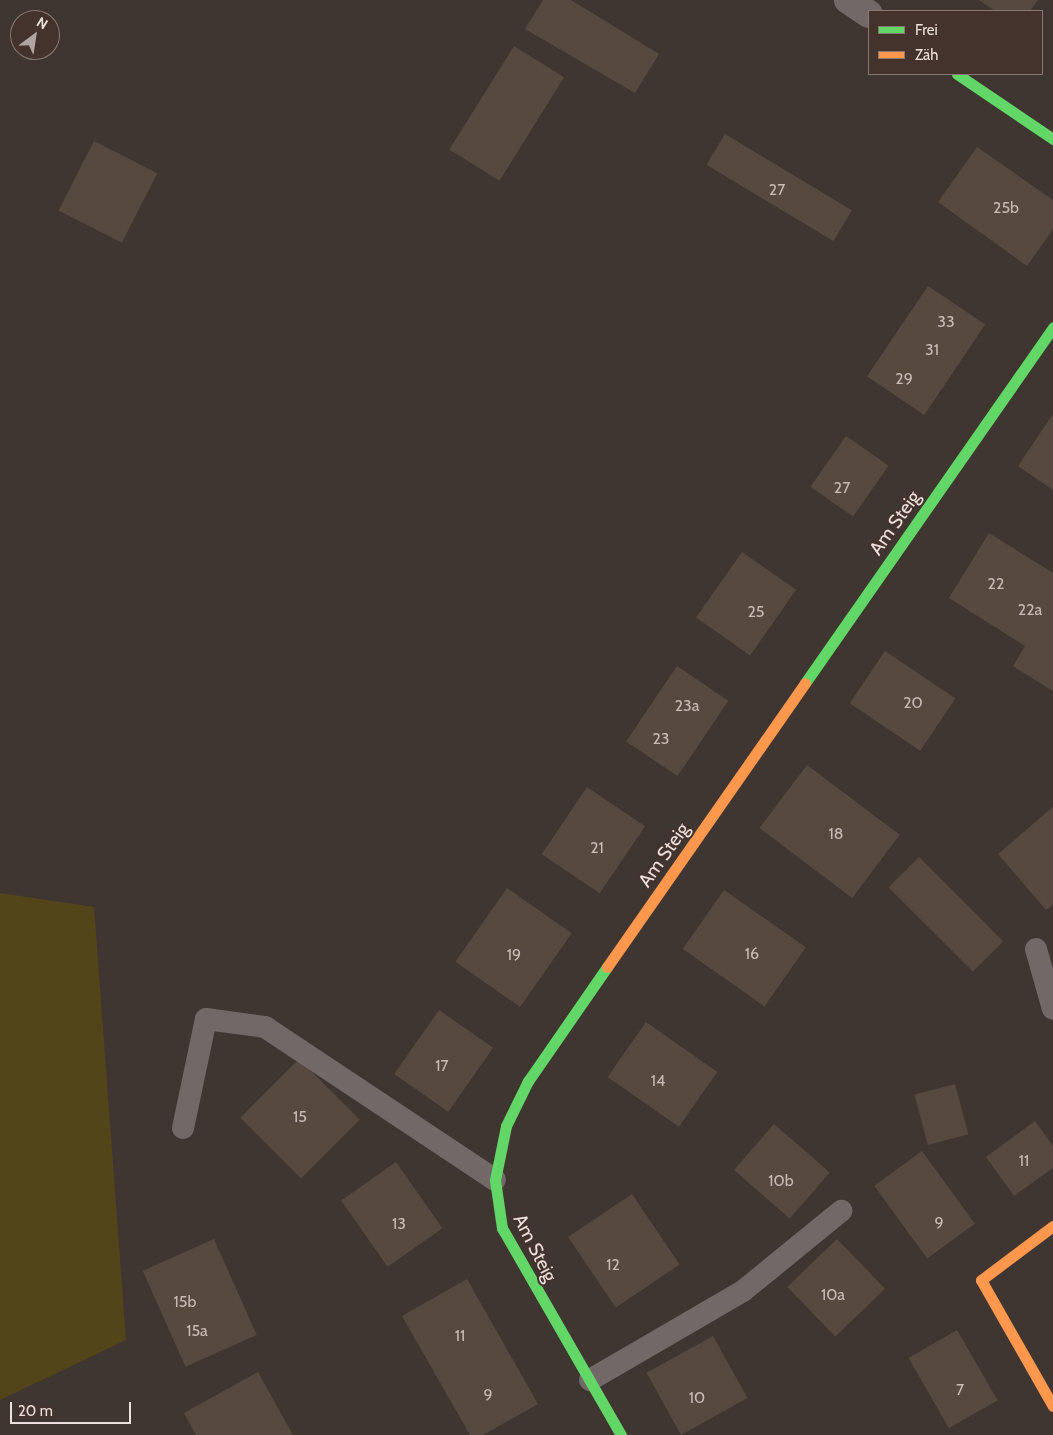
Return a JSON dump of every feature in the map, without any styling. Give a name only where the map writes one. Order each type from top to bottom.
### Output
[{"type":"street","points":[[848,0],[868,13]]},
{"type":"street","points":[[958,75],[1053,139]]},
{"type":"street","name":"Am Steig","points":[[620,1435],[502,1228],[495,1180],[506,1126],[528,1081],[1053,327]]},
{"type":"street","points":[[1053,1226],[981,1280],[1053,1406]]},
{"type":"lane","points":[[1036,949],[1053,1009]]},
{"type":"lane","points":[[183,1128],[206,1019],[265,1027],[495,1180]]},
{"type":"lane","points":[[590,1380],[743,1291],[841,1211]]},
{"type":"shaded area","points":[[0,893],[94,907],[126,1340],[0,1400]]},
{"type":"building","points":[[543,0],[571,0],[659,54],[635,93],[525,29]]},
{"type":"building","points":[[979,0],[1038,0],[1031,10],[994,10]]},
{"type":"building","points":[[514,46],[564,77],[499,181],[449,149]]},
{"type":"building","points":[[725,134],[852,210],[833,241],[706,165]]},
{"type":"building","points":[[94,141],[157,173],[122,243],[59,210]]},
{"type":"building","points":[[977,147],[1053,200],[1053,229],[1027,266],[938,202]]},
{"type":"building","points":[[928,286],[985,325],[924,415],[867,376]]},
{"type":"building","points":[[1053,414],[1053,490],[1018,466]]},
{"type":"building","points":[[846,436],[889,466],[853,517],[810,487]]},
{"type":"building","points":[[989,533],[1053,573],[1053,691],[1013,666],[1025,646],[949,598]]},
{"type":"building","points":[[742,552],[796,590],[750,655],[696,618]]},
{"type":"building","points":[[885,651],[955,699],[920,751],[850,703]]},
{"type":"building","points":[[677,666],[728,701],[678,776],[626,741]]},
{"type":"building","points":[[807,765],[900,835],[852,898],[759,828]]},
{"type":"building","points":[[587,787],[645,826],[600,893],[542,854]]},
{"type":"building","points":[[1053,807],[1053,905],[1046,910],[998,854]]},
{"type":"building","points":[[919,857],[1003,941],[973,972],[889,887]]},
{"type":"building","points":[[507,888],[572,933],[520,1007],[455,962]]},
{"type":"building","points":[[724,890],[806,947],[765,1006],[683,949]]},
{"type":"building","points":[[439,1010],[493,1048],[448,1112],[394,1074]]},
{"type":"building","points":[[646,1022],[717,1072],[679,1127],[608,1077]]},
{"type":"building","points":[[299,1059],[360,1120],[301,1179],[240,1118]]},
{"type":"building","points":[[955,1084],[968,1134],[928,1145],[914,1095]]},
{"type":"building","points":[[1035,1121],[1053,1146],[1053,1168],[1014,1196],[986,1157]]},
{"type":"building","points":[[774,1124],[830,1173],[790,1219],[734,1170]]},
{"type":"building","points":[[922,1151],[975,1224],[927,1258],[874,1186]]},
{"type":"building","points":[[396,1162],[442,1228],[388,1267],[341,1200]]},
{"type":"building","points":[[632,1194],[680,1264],[616,1308],[568,1237]]},
{"type":"building","points":[[214,1239],[257,1335],[185,1367],[143,1271]]},
{"type":"building","points":[[837,1239],[885,1289],[835,1337],[787,1287]]},
{"type":"building","points":[[467,1279],[538,1404],[483,1435],[470,1435],[402,1316]]},
{"type":"building","points":[[957,1330],[997,1400],[949,1428],[909,1358]]},
{"type":"building","points":[[713,1336],[747,1398],[681,1435],[647,1373]]},
{"type":"building","points":[[258,1372],[293,1435],[196,1435],[184,1413]]},
{"type":"traffic: fast","points":[[958,75],[1053,139]]},
{"type":"traffic: fast","points":[[805,683],[1053,327]]},
{"type":"traffic: fast","points":[[607,967],[528,1081],[506,1126],[495,1180],[502,1228],[621,1435]]},
{"type":"traffic: slow","points":[[607,967],[805,683]]},
{"type":"traffic: slow","points":[[1053,1226],[981,1280],[1053,1406]]}]
